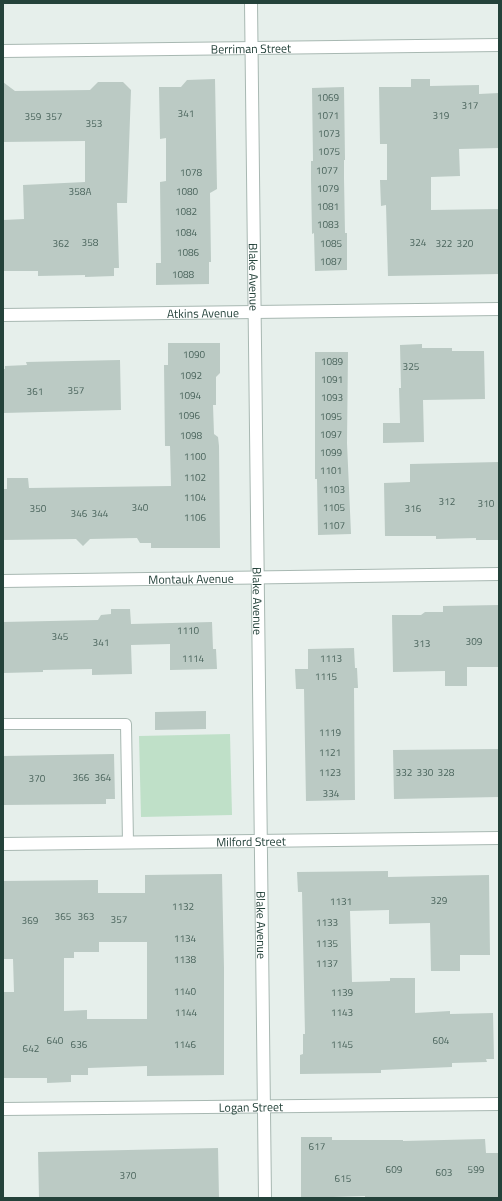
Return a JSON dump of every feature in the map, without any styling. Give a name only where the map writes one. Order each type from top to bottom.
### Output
[{"type":"street","name":"Blake Avenue","points":[[251,3],[266,1198]]},
{"type":"street","name":"Berriman Street","points":[[3,51],[499,45]]},
{"type":"street","name":"Atkins Avenue","points":[[3,315],[499,309]]},
{"type":"street","name":"Montauk Avenue","points":[[3,581],[499,574]]},
{"type":"street","name":"Milford Street","points":[[3,844],[499,838]]},
{"type":"street","name":"Logan Street","points":[[3,1109],[499,1104]]},
{"type":"lane","points":[[3,724],[126,724],[128,843]]},
{"type":"green space","points":[[230,734],[232,815],[141,817],[139,736]]},
{"type":"building","points":[[215,79],[217,189],[210,193],[211,262],[209,262],[209,284],[156,285],[156,263],[161,263],[160,182],[166,181],[166,138],[160,139],[159,87],[181,87],[187,80]]},
{"type":"building","points":[[411,79],[430,79],[430,86],[479,85],[479,94],[499,93],[499,148],[459,149],[460,176],[431,177],[431,210],[499,209],[499,274],[388,276],[386,205],[381,206],[380,180],[387,180],[387,144],[380,144],[379,87],[411,87]]},
{"type":"building","points":[[3,82],[15,91],[90,90],[98,82],[123,82],[131,90],[127,203],[117,203],[119,268],[114,268],[114,276],[38,276],[38,271],[3,271],[3,220],[24,219],[23,185],[85,182],[85,141],[3,142]]},
{"type":"building","points":[[344,87],[344,178],[345,233],[347,233],[347,270],[315,271],[314,233],[312,234],[311,179],[311,161],[313,161],[312,88]]},
{"type":"building","points":[[168,343],[220,343],[220,373],[216,377],[216,405],[213,405],[214,434],[218,437],[219,446],[220,548],[151,548],[151,543],[140,543],[137,538],[90,539],[83,546],[76,539],[3,540],[3,489],[7,489],[7,478],[28,478],[29,488],[171,486],[170,446],[165,446],[164,365],[168,365]]},
{"type":"building","points":[[422,344],[422,348],[452,348],[452,351],[484,351],[485,399],[423,400],[424,442],[383,443],[383,423],[400,423],[400,345]]},
{"type":"building","points":[[315,352],[348,352],[347,443],[351,534],[318,535],[317,479],[315,479]]},
{"type":"building","points":[[120,360],[121,410],[3,413],[3,369],[5,369],[5,366],[27,365],[26,362]]},
{"type":"building","points":[[499,462],[499,540],[476,540],[476,538],[436,539],[436,536],[385,536],[384,483],[410,482],[410,464]]},
{"type":"building","points":[[499,605],[499,667],[467,667],[467,686],[445,686],[445,671],[393,672],[392,615],[421,615],[425,612],[443,612],[443,606]]},
{"type":"building","points":[[111,609],[130,609],[131,624],[212,622],[213,649],[216,649],[217,669],[170,670],[170,644],[131,645],[132,674],[92,675],[92,669],[43,670],[43,672],[3,673],[3,622],[98,620],[101,615],[111,614]]},
{"type":"building","points":[[354,648],[358,688],[354,688],[355,800],[306,801],[304,689],[296,689],[295,669],[308,669],[308,649]]},
{"type":"building","points":[[206,711],[206,729],[155,730],[155,712]]},
{"type":"building","points":[[499,749],[499,797],[394,799],[393,750]]},
{"type":"building","points":[[114,754],[115,799],[106,799],[106,804],[4,805],[3,756]]},
{"type":"building","points":[[388,871],[388,877],[489,875],[490,955],[460,955],[460,971],[431,971],[430,923],[389,924],[389,910],[350,911],[352,982],[390,981],[390,978],[415,978],[415,1013],[450,1011],[450,1014],[493,1013],[494,1059],[486,1059],[487,1062],[452,1063],[452,1067],[381,1070],[381,1073],[300,1074],[300,1055],[303,1054],[303,1034],[305,1034],[302,892],[298,892],[297,872]]},
{"type":"building","points":[[222,874],[224,1075],[147,1076],[147,1066],[88,1068],[88,1075],[71,1075],[71,1082],[47,1083],[47,1078],[3,1078],[3,992],[14,992],[13,959],[3,959],[3,881],[98,880],[98,893],[145,893],[145,875]],"holes":[[[99,942],[147,942],[147,1019],[87,1019],[87,1010],[64,1011],[64,958],[74,958],[74,952],[99,952]]]},
{"type":"building","points":[[301,1137],[332,1137],[332,1140],[403,1141],[485,1139],[486,1153],[499,1153],[499,1198],[365,1198],[365,1196],[301,1198]]},
{"type":"building","points":[[218,1148],[219,1198],[39,1198],[38,1152]]}]
